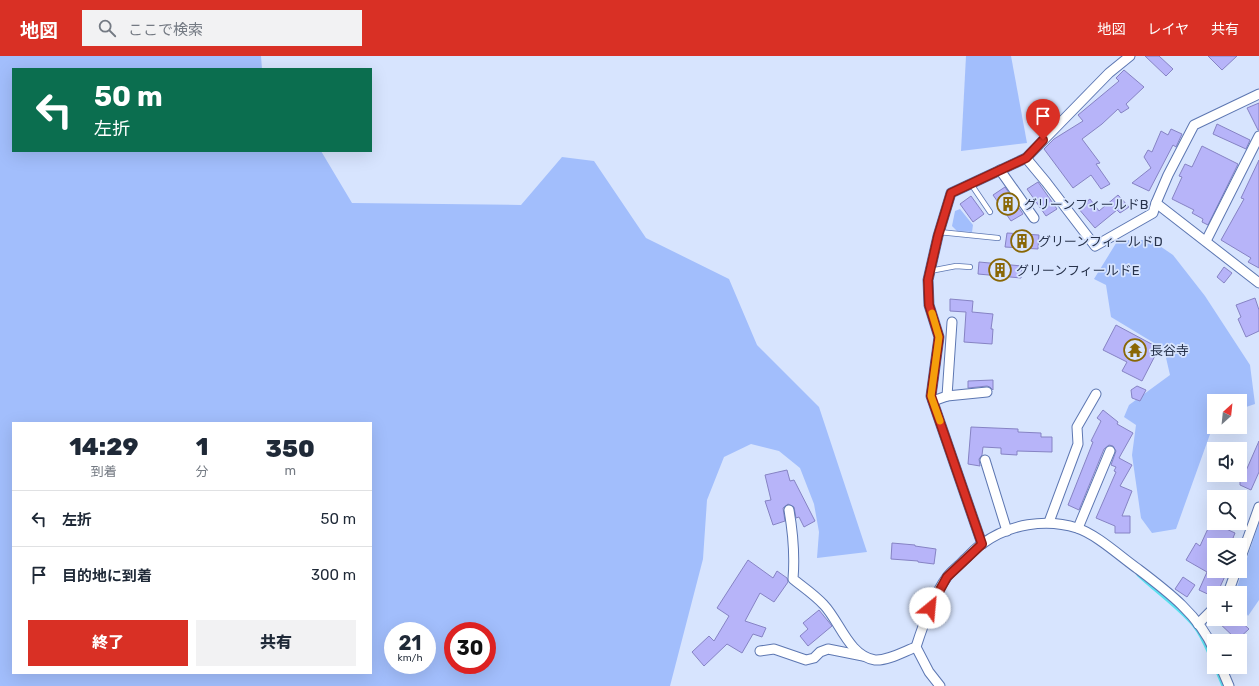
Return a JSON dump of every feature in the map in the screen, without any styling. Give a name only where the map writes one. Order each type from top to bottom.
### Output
[{"type":"street","points":[[982,544],[931,396],[939,337],[929,305],[928,280],[939,232],[951,193],[1026,158],[1109,73],[1130,56]]},
{"type":"street","points":[[1026,158],[1095,246],[1153,214],[1168,175],[1194,125],[1259,94]]},
{"type":"street","points":[[1206,240],[1259,136]]},
{"type":"street","points":[[1000,170],[1034,218]]},
{"type":"street","points":[[1156,203],[1258,279],[1259,290]]},
{"type":"street","points":[[947,396],[952,322]]},
{"type":"street","points":[[933,400],[947,396],[987,392]]},
{"type":"street","points":[[1049,522],[1078,444],[1077,427],[1096,394]]},
{"type":"street","points":[[1078,528],[1110,451]]},
{"type":"street","points":[[985,460],[1007,531]]},
{"type":"street","points":[[1247,540],[1259,507]]},
{"type":"street","points":[[789,510],[793,534],[793,579],[824,605],[852,644],[863,656]]},
{"type":"street","points":[[940,686],[929,672],[916,647],[930,608],[947,577],[982,544],[1007,531],[1029,524],[1049,522],[1078,528],[1099,540],[1160,586],[1185,607],[1207,639]]},
{"type":"street","points":[[1198,624],[1207,615]]},
{"type":"street","points":[[760,651],[774,648],[806,660],[814,658],[820,652],[828,649],[863,656],[874,660],[881,660],[916,647]]},
{"type":"street","points":[[1224,674],[1228,686]]},
{"type":"lane","points":[[971,183],[990,212]]},
{"type":"lane","points":[[939,232],[998,238]]},
{"type":"lane","points":[[930,271],[956,266],[970,267]]},
{"type":"shaded area","points":[[0,56],[261,56],[262,68],[12,68],[12,152],[322,152],[352,203],[521,205],[562,157],[594,161],[646,238],[729,279],[757,345],[819,407],[867,552],[817,558],[819,532],[814,504],[800,468],[779,451],[751,444],[724,457],[707,500],[703,559],[670,686],[0,686]]},
{"type":"shaded area","points":[[966,56],[1011,56],[1027,143],[961,151]]},
{"type":"shaded area","points":[[960,209],[973,225],[972,232],[957,231],[952,226],[955,211]]},
{"type":"shaded area","points":[[1118,240],[1151,240],[1173,255],[1205,296],[1250,365],[1255,404],[1247,407],[1247,394],[1207,394],[1207,434],[1210,434],[1176,529],[1152,533],[1141,518],[1132,455],[1136,425],[1124,417],[1129,405],[1170,375],[1164,349],[1111,317],[1106,285],[1094,279]]},
{"type":"shaded area","points":[[1259,523],[1259,600],[1248,616],[1247,586],[1237,586],[1240,578],[1247,578],[1247,558]]},
{"type":"building","points":[[1145,56],[1159,56],[1173,69],[1166,76]]},
{"type":"building","points":[[1208,56],[1237,56],[1222,70]]},
{"type":"building","points":[[1124,70],[1144,87],[1126,104],[1129,108],[1121,113],[1118,109],[1102,124],[1082,139],[1100,163],[1096,164],[1110,184],[1101,189],[1091,175],[1073,188],[1044,149],[1054,139],[1083,121],[1078,115],[1119,81],[1116,78]]},
{"type":"building","points":[[1259,103],[1259,130],[1258,130],[1247,108]]},
{"type":"building","points":[[1217,124],[1250,140],[1246,149],[1213,134]]},
{"type":"building","points":[[1171,129],[1182,134],[1176,147],[1173,145],[1149,191],[1132,183],[1151,168],[1144,157],[1148,150],[1152,152],[1161,131],[1168,135]]},
{"type":"building","points":[[1202,146],[1238,164],[1208,225],[1202,222],[1203,219],[1192,213],[1194,210],[1172,199],[1182,177],[1179,176],[1185,164],[1192,167]]},
{"type":"building","points":[[1259,160],[1259,268],[1248,262],[1251,258],[1221,240],[1244,199],[1241,198]]},
{"type":"building","points":[[1038,182],[1057,209],[1046,216],[1027,189]]},
{"type":"building","name":"グリーンフィールドB","points":[[1005,187],[1023,214],[1011,221],[993,195]]},
{"type":"building","points":[[1118,195],[1129,207],[1120,213],[1117,210],[1095,228],[1078,208],[1090,199],[1099,211]]},
{"type":"building","points":[[971,196],[984,214],[973,222],[960,204]]},
{"type":"building","name":"グリーンフィールドD","points":[[1007,233],[1039,235],[1038,249],[1005,247]]},
{"type":"building","name":"グリーンフィールドE","points":[[979,262],[1022,266],[1021,278],[978,274]]},
{"type":"building","points":[[1224,267],[1232,273],[1224,283],[1217,277]]},
{"type":"building","points":[[1255,298],[1259,310],[1259,331],[1246,337],[1238,319],[1241,317],[1236,305]]},
{"type":"building","points":[[950,299],[973,301],[972,312],[993,314],[991,329],[993,329],[992,344],[964,342],[966,312],[950,311]]},
{"type":"building","points":[[1116,325],[1159,348],[1142,381],[1122,371],[1127,362],[1103,350]]},
{"type":"building","points":[[993,380],[993,390],[987,386],[968,388],[968,381]]},
{"type":"building","points":[[1137,386],[1146,390],[1140,401],[1132,398],[1131,390]]},
{"type":"building","points":[[1103,410],[1118,422],[1117,424],[1133,433],[1119,458],[1132,465],[1120,486],[1132,491],[1122,516],[1130,516],[1130,533],[1115,533],[1115,526],[1096,518],[1116,472],[1114,471],[1116,467],[1111,465],[1116,451],[1113,446],[1109,445],[1104,449],[1079,510],[1068,505],[1093,442],[1091,441],[1101,421],[1097,418]]},
{"type":"building","points":[[971,427],[1018,429],[1018,432],[1041,433],[1041,437],[1052,437],[1052,452],[1017,451],[1017,455],[1001,454],[1001,448],[983,447],[982,455],[979,459],[980,466],[968,464]]},
{"type":"building","points":[[1259,441],[1259,472],[1251,490],[1240,485],[1240,482],[1247,482],[1247,468]]},
{"type":"building","points":[[787,470],[790,481],[794,480],[815,521],[804,527],[799,517],[796,518],[794,507],[788,504],[783,508],[785,521],[773,525],[765,501],[771,500],[765,475]]},
{"type":"building","points":[[1207,530],[1228,530],[1235,533],[1233,538],[1207,538],[1207,572],[1186,560],[1196,543],[1200,546]]},
{"type":"building","points":[[892,543],[936,549],[934,564],[891,559]]},
{"type":"building","points":[[748,560],[773,578],[777,571],[787,578],[788,582],[774,602],[760,593],[745,621],[766,628],[762,637],[753,634],[742,653],[727,644],[704,666],[692,652],[709,636],[714,641],[729,616],[717,608]]},
{"type":"building","points":[[1207,572],[1207,578],[1224,578],[1220,586],[1207,586],[1207,594],[1199,590]]},
{"type":"building","points":[[1183,577],[1195,585],[1187,597],[1175,589]]},
{"type":"building","points":[[819,610],[832,626],[808,646],[800,636],[808,629],[803,623]]},
{"type":"building","points":[[1222,626],[1246,626],[1249,629],[1244,634],[1231,634]]},
{"type":"waterway","points":[[1138,575],[1188,619],[1197,630],[1207,649]]},
{"type":"waterway","points":[[1218,674],[1223,686]]},
{"type":"slow traffic","points":[[932,313],[939,337],[931,396],[940,421]]},
{"type":"place","name":"グリーンフィールドB","points":[[1008,204]]},
{"type":"place","name":"グリーンフィールドD","points":[[1022,241]]},
{"type":"place","name":"グリーンフィールドE","points":[[1000,270]]},
{"type":"place","name":"長谷寺","points":[[1135,350]]},
{"type":"route","points":[[930,608],[947,577],[982,544],[931,396],[939,337],[929,305],[928,280],[938,236],[951,193],[1026,158],[1043,140]]}]
